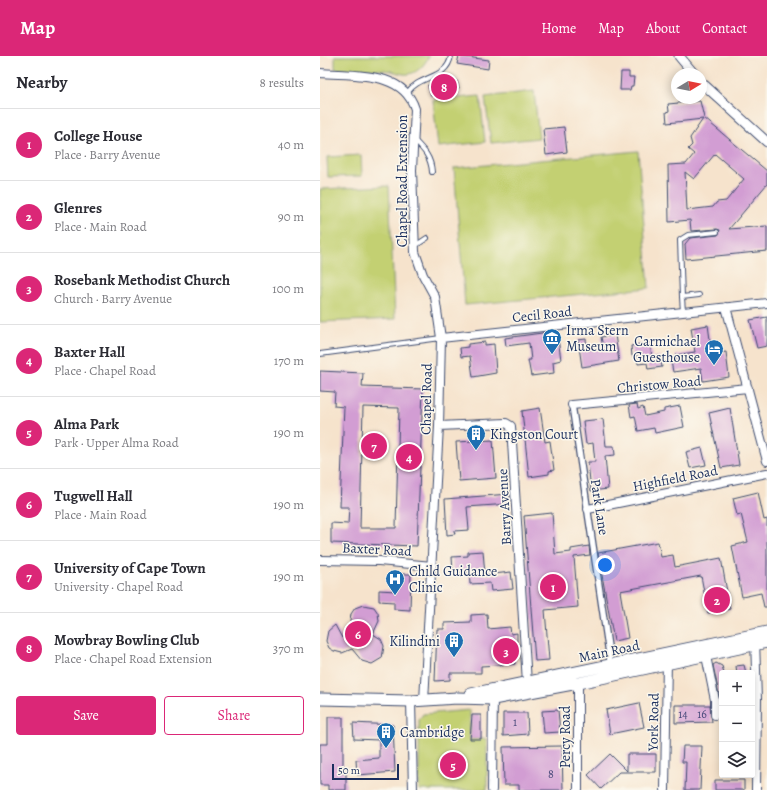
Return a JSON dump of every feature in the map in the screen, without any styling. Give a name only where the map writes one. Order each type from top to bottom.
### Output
[{"type":"main road","name":"Main Road","points":[[493,694],[527,683],[667,660],[706,656],[755,640],[767,632]]},
{"type":"main road","name":"Main Road","points":[[320,699],[424,701],[493,694],[578,683],[667,660],[755,640],[767,642]]},
{"type":"street","points":[[678,56],[689,68]]},
{"type":"street","points":[[320,73],[388,80],[399,86],[407,93]]},
{"type":"street","points":[[707,87],[767,142]]},
{"type":"street","name":"Chapel Road Extension","points":[[407,93],[412,100],[415,109],[412,170],[415,246],[418,263],[435,297],[441,338]]},
{"type":"street","name":"Cecil Road","points":[[441,338],[767,303]]},
{"type":"street","points":[[726,308],[767,461]]},
{"type":"street","name":"Chapel Road","points":[[424,701],[439,426],[441,338]]},
{"type":"street","name":"Christow Road","points":[[572,405],[748,388]]},
{"type":"street","name":"Park Lane","points":[[572,405],[610,660]]},
{"type":"street","name":"Barry Avenue","points":[[439,426],[506,423],[511,426],[527,683]]},
{"type":"street","name":"Highfield Road","points":[[588,509],[767,473]]},
{"type":"street","name":"Baxter Road","points":[[320,560],[379,561],[432,566]]},
{"type":"street","points":[[755,640],[757,700],[756,790]]},
{"type":"street","points":[[706,656],[715,700],[716,715]]},
{"type":"street","name":"York Road","points":[[665,790],[667,660]]},
{"type":"street","name":"Percy Road","points":[[578,683],[578,790]]},
{"type":"street","points":[[492,790],[493,694]]},
{"type":"street","points":[[411,701],[413,790]]},
{"type":"lane","points":[[407,93],[418,82],[442,73],[448,67],[451,56]]},
{"type":"lane","points":[[414,139],[426,151],[430,158],[432,172]]},
{"type":"lane","points":[[683,312],[680,240],[688,235],[716,232]]},
{"type":"lane","points":[[415,246],[427,238]]},
{"type":"lane","points":[[682,296],[699,295]]},
{"type":"lane","name":"Cecil Road","points":[[320,354],[441,338]]},
{"type":"green space","points":[[335,56],[429,56],[419,70],[409,74],[402,74],[391,71],[335,69]]},
{"type":"green space","points":[[534,91],[539,138],[491,143],[485,97]]},
{"type":"green space","points":[[480,96],[485,142],[438,147],[433,100]]},
{"type":"green space","points":[[638,151],[649,288],[465,305],[454,168]]},
{"type":"green space","points":[[361,155],[362,176],[328,177],[327,157]]},
{"type":"green space","points":[[389,186],[395,319],[320,322],[320,189]]},
{"type":"green space","points":[[470,710],[470,739],[487,739],[487,790],[419,790],[419,720],[423,714]]},
{"type":"building","points":[[459,56],[489,60],[488,69],[457,64]]},
{"type":"building","points":[[621,72],[629,72],[629,77],[634,77],[633,86],[631,86],[630,90],[620,90]]},
{"type":"building","points":[[450,79],[451,82],[457,81],[459,88],[431,96],[428,85]]},
{"type":"building","points":[[668,104],[701,104],[704,118],[767,171],[767,184],[729,229],[767,226],[767,251],[686,259],[685,244],[690,238],[718,235],[720,230],[691,231],[690,220],[669,222],[668,165],[686,164],[694,154],[688,149],[692,145],[690,138],[703,119],[667,123],[666,112],[669,111]],"holes":[[[715,154],[744,179],[726,201],[717,202],[713,207],[687,210],[685,172],[694,179]]]},
{"type":"building","points":[[564,127],[567,152],[546,155],[543,129]]},
{"type":"building","points":[[767,317],[767,346],[757,348],[750,320]]},
{"type":"building","points":[[708,325],[712,354],[726,352],[729,377],[703,381],[701,368],[673,372],[671,361],[677,360],[676,355],[695,352],[691,328]]},
{"type":"building","name":"Irma Stern Museum","points":[[557,331],[561,360],[553,362],[554,373],[531,376],[528,360],[531,360],[529,343],[506,346],[505,338]]},
{"type":"building","points":[[615,335],[619,361],[582,367],[578,340],[586,339],[587,350],[603,347],[601,337]]},
{"type":"building","points":[[485,342],[485,345],[494,344],[496,373],[473,377],[470,356],[461,357],[460,348],[468,347],[468,344]]},
{"type":"building","points":[[650,342],[652,358],[660,356],[662,367],[648,369],[647,363],[638,364],[637,355],[632,356],[631,346]]},
{"type":"building","points":[[320,371],[363,373],[362,387],[423,389],[417,546],[331,543],[331,523],[348,524],[349,507],[340,507],[344,407],[334,406],[335,392],[320,391]],"holes":[[[363,407],[399,408],[396,528],[360,528]]]},
{"type":"building","points":[[637,404],[638,409],[643,407],[645,416],[664,412],[664,409],[680,406],[684,427],[655,433],[654,428],[638,431],[635,416],[631,417],[629,405]]},
{"type":"building","points":[[540,408],[545,442],[550,441],[554,470],[549,471],[549,474],[529,477],[522,411]]},
{"type":"building","points":[[730,408],[739,465],[721,468],[709,413]]},
{"type":"building","points":[[603,419],[606,446],[614,446],[615,455],[605,456],[608,489],[591,491],[588,462],[595,462],[593,443],[586,444],[583,421]]},
{"type":"building","name":"Kingston Court","points":[[493,440],[496,478],[459,481],[456,442]]},
{"type":"building","points":[[702,448],[706,465],[690,468],[686,452]]},
{"type":"building","points":[[758,492],[764,520],[767,519],[767,607],[764,607],[761,593],[742,597],[732,546],[748,542],[741,514],[737,515],[733,498]]},
{"type":"building","points":[[509,494],[509,504],[467,507],[469,530],[454,531],[455,534],[447,535],[445,499]]},
{"type":"building","points":[[552,513],[555,554],[571,552],[571,549],[589,546],[590,555],[574,557],[578,607],[545,610],[549,660],[535,661],[524,516]]},
{"type":"building","points":[[658,542],[661,557],[673,555],[675,567],[721,558],[730,609],[708,613],[701,576],[620,591],[628,638],[614,641],[598,553]]},
{"type":"building","points":[[483,551],[485,575],[511,572],[513,589],[491,591],[490,583],[470,584],[469,572],[453,573],[452,557],[468,556],[468,552]]},
{"type":"building","name":"Child Guidance Clinic","points":[[396,574],[411,574],[410,610],[394,609],[394,602],[379,601],[379,590],[396,591]]},
{"type":"building","points":[[363,605],[374,607],[378,613],[379,621],[373,634],[381,639],[384,646],[382,658],[372,664],[362,661],[352,649],[342,653],[334,651],[329,648],[326,641],[328,631],[335,625],[342,638],[353,630],[350,621],[351,614],[355,608]]},
{"type":"building","points":[[487,614],[488,629],[510,627],[511,634],[517,633],[517,642],[513,642],[515,664],[481,666],[481,673],[450,673],[450,680],[435,681],[437,629],[444,629],[444,623],[471,622],[471,615]]},
{"type":"building","points":[[716,663],[722,666],[723,670],[719,670],[719,694],[713,665]]},
{"type":"building","points":[[744,665],[745,670],[737,670],[736,666]]},
{"type":"building","points":[[639,703],[644,727],[610,734],[606,710]]},
{"type":"building","points":[[675,705],[710,705],[712,722],[675,723]]},
{"type":"building","points":[[558,710],[560,732],[544,733],[542,711]]},
{"type":"building","points":[[503,713],[527,713],[528,734],[503,736]]},
{"type":"building","points":[[472,715],[481,715],[481,739],[470,739]]},
{"type":"building","points":[[328,717],[343,717],[343,773],[346,773],[346,790],[328,790],[328,785],[320,785],[320,744],[328,744]]},
{"type":"building","name":"Cambridge","points":[[353,723],[393,725],[395,772],[357,775],[356,760],[379,758],[379,740],[354,739]]},
{"type":"building","points":[[562,746],[563,790],[519,790],[519,785],[504,785],[503,747]]},
{"type":"building","points":[[683,746],[702,746],[700,790],[685,790],[686,762],[682,762]]},
{"type":"building","points":[[610,754],[627,771],[627,754],[656,754],[656,772],[619,772],[601,789],[588,775]]},
{"type":"building","points":[[715,780],[744,780],[744,790],[715,790]]},
{"type":"place","name":"Mowbray Bowling Club","points":[[444,87]]},
{"type":"place","name":"Irma Stern Museum","points":[[552,355]]},
{"type":"place","name":"Carmichael Guesthouse","points":[[714,366]]},
{"type":"place","name":"University of Cape Town","points":[[374,446]]},
{"type":"place","name":"Kingston Court","points":[[476,451]]},
{"type":"place","name":"Baxter Hall","points":[[409,457]]},
{"type":"place","name":"College House","points":[[553,587]]},
{"type":"place","name":"Child Guidance Clinic","points":[[395,596]]},
{"type":"place","name":"Glenres","points":[[717,600]]},
{"type":"place","name":"Tugwell Hall","points":[[358,634]]},
{"type":"place","name":"Rosebank Methodist Church","points":[[506,651]]},
{"type":"place","name":"Kilindini","points":[[454,658]]},
{"type":"place","name":"Cambridge","points":[[386,749]]},
{"type":"place","name":"Alma Park","points":[[453,765]]}]
